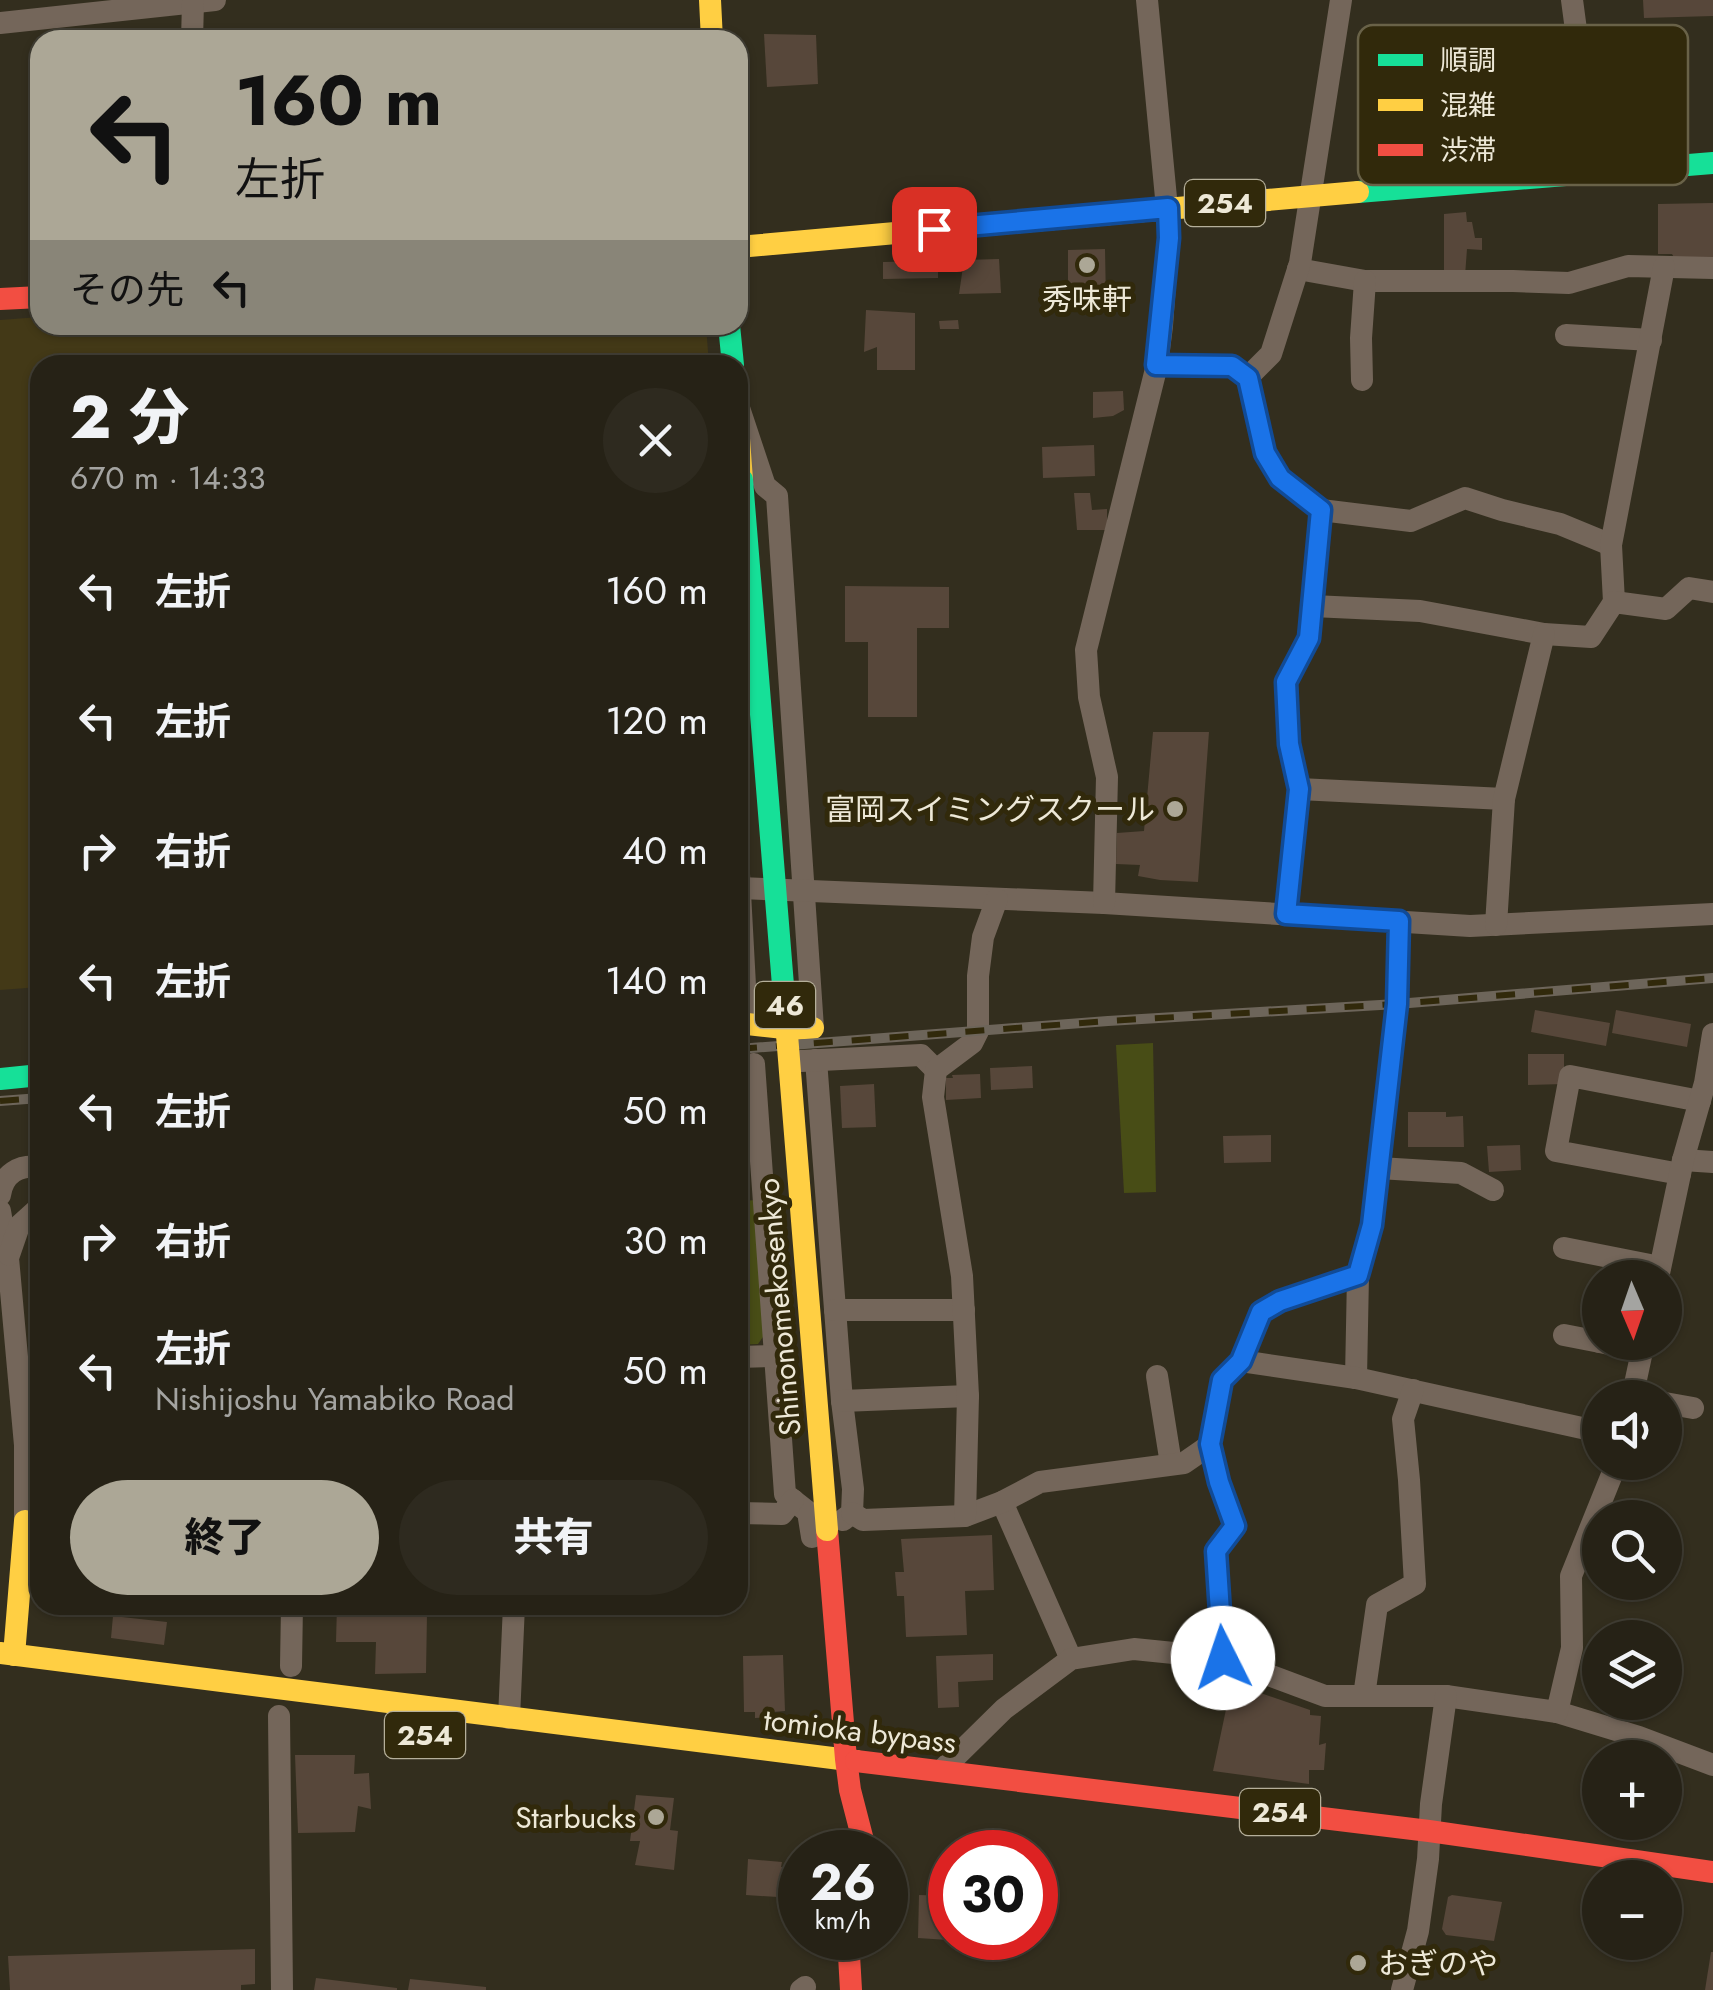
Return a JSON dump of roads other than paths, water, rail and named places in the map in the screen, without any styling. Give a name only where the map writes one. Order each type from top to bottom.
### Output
[{"type":"main road","points":[[710,0],[712,30]]},
{"type":"main road","name":"254","points":[[1688,165],[1713,163]]},
{"type":"main road","name":"254","points":[[748,246],[1442,185]]},
{"type":"main road","points":[[0,300],[30,297]]},
{"type":"main road","name":"Shinonomekosenkyo","points":[[748,578],[827,1530]]},
{"type":"main road","points":[[748,1024],[813,1028]]},
{"type":"main road","points":[[0,1078],[30,1076]]},
{"type":"main road","points":[[7,1654],[30,1512]]},
{"type":"main road","name":"46","points":[[827,1530],[846,1759],[840,1788]]},
{"type":"main road","name":"tomioka bypass","points":[[7,1654],[1429,1831],[1713,1872]]},
{"type":"main road","points":[[840,1788],[843,1830]]},
{"type":"main road","points":[[840,1788],[857,1830]]},
{"type":"main road","name":"tomioka bypass","points":[[840,1788],[879,1793]]},
{"type":"main road","points":[[1420,1858],[1454,1862]]},
{"type":"main road","points":[[849,1960],[851,1990]]},
{"type":"main road","points":[[870,1960],[872,1990]]},
{"type":"street","points":[[1104,902],[1107,777],[1089,696],[1086,650],[1156,365],[1169,238],[1147,0]]},
{"type":"street","points":[[1248,378],[1271,354],[1298,269],[1341,0]]},
{"type":"street","points":[[1572,0],[1575,25]]},
{"type":"street","points":[[0,23],[132,4],[204,1],[195,30]]},
{"type":"street","points":[[1298,269],[1365,281],[1569,283],[1628,266],[1713,268]]},
{"type":"street","points":[[1313,606],[1420,611],[1544,634],[1592,637],[1614,602],[1610,545],[1664,266]]},
{"type":"street","points":[[1362,380],[1365,281]]},
{"type":"street","points":[[1566,335],[1651,340]]},
{"type":"street","points":[[1156,365],[1232,366],[1248,378],[1265,453],[1280,478],[1321,510],[1411,521],[1465,498],[1560,524],[1610,545]]},
{"type":"street","points":[[748,436],[764,486],[777,496],[813,1028]]},
{"type":"street","points":[[1286,914],[1299,789],[1289,744],[1286,682],[1309,638],[1321,510]]},
{"type":"street","points":[[1614,602],[1666,609],[1689,588],[1713,592]]},
{"type":"street","points":[[1496,925],[1504,799],[1544,634]]},
{"type":"street","points":[[1299,789],[1504,799]]},
{"type":"street","points":[[748,888],[1104,902],[1470,926],[1713,914]]},
{"type":"street","points":[[965,1516],[968,1396],[962,1276],[933,1097],[936,1070],[972,1043],[978,1031],[983,937],[997,900]]},
{"type":"street","points":[[1356,1378],[1358,1275],[1372,1225],[1379,1168],[1397,1004],[1399,921]]},
{"type":"street","points":[[1662,1260],[1713,1034]]},
{"type":"street","points":[[748,1065],[921,1054],[936,1070]]},
{"type":"street","points":[[816,1060],[852,1514]]},
{"type":"street","points":[[1700,1100],[1570,1076],[1556,1152],[1682,1167],[1713,1162]]},
{"type":"street","points":[[748,1084],[776,1356],[784,1494],[808,1512],[814,1552],[831,1586]]},
{"type":"street","points":[[0,1195],[6,1178],[18,1168],[30,1167]]},
{"type":"street","points":[[1379,1168],[1462,1173],[1492,1190]]},
{"type":"street","points":[[0,1211],[8,1258],[30,1512]]},
{"type":"street","points":[[8,1258],[19,1226],[30,1216]]},
{"type":"street","points":[[1564,1248],[1612,1260]]},
{"type":"street","points":[[1223,1658],[1216,1551],[1235,1526],[1210,1444],[1222,1380],[1241,1361],[1261,1312],[1280,1301],[1358,1275]]},
{"type":"street","points":[[835,1310],[964,1310]]},
{"type":"street","points":[[1564,1335],[1582,1338]]},
{"type":"street","points":[[748,1357],[776,1356]]},
{"type":"street","points":[[1241,1361],[1356,1378],[1582,1428]]},
{"type":"street","points":[[1156,1376],[1171,1464]]},
{"type":"street","points":[[1364,1696],[1377,1605],[1415,1584],[1403,1420],[1412,1390]]},
{"type":"street","points":[[842,1401],[968,1396]]},
{"type":"street","points":[[1682,1406],[1693,1408]]},
{"type":"street","points":[[852,1514],[863,1520],[965,1516],[1040,1482],[1184,1463],[1210,1444]]},
{"type":"street","points":[[1556,1712],[1572,1648],[1571,1576],[1610,1480]]},
{"type":"street","points":[[748,1514],[782,1514],[793,1500]]},
{"type":"street","points":[[1002,1502],[1071,1659]]},
{"type":"street","points":[[827,1530],[852,1514]]},
{"type":"street","points":[[291,1666],[292,1615]]},
{"type":"street","points":[[508,1718],[513,1615]]},
{"type":"street","points":[[941,1771],[1004,1709],[1071,1659],[1134,1649],[1223,1658],[1325,1696],[1446,1696],[1556,1712],[1640,1737],[1713,1765]]},
{"type":"street","points":[[0,1677],[7,1654]]},
{"type":"street","points":[[1402,1990],[1414,1951],[1420,1858],[1429,1831],[1446,1696]]},
{"type":"street","points":[[279,1716],[282,1990]]},
{"type":"railway","points":[[748,1048],[1713,978]]},
{"type":"railway","points":[[0,1101],[30,1099]]},
{"type":"place","name":"秀味軒","points":[[1087,265]]},
{"type":"place","name":"富岡スイミングスクール","points":[[1175,809]]},
{"type":"place","name":"Starbucks","points":[[656,1817]]},
{"type":"place","name":"おぎのや","points":[[1358,1963]]}]
